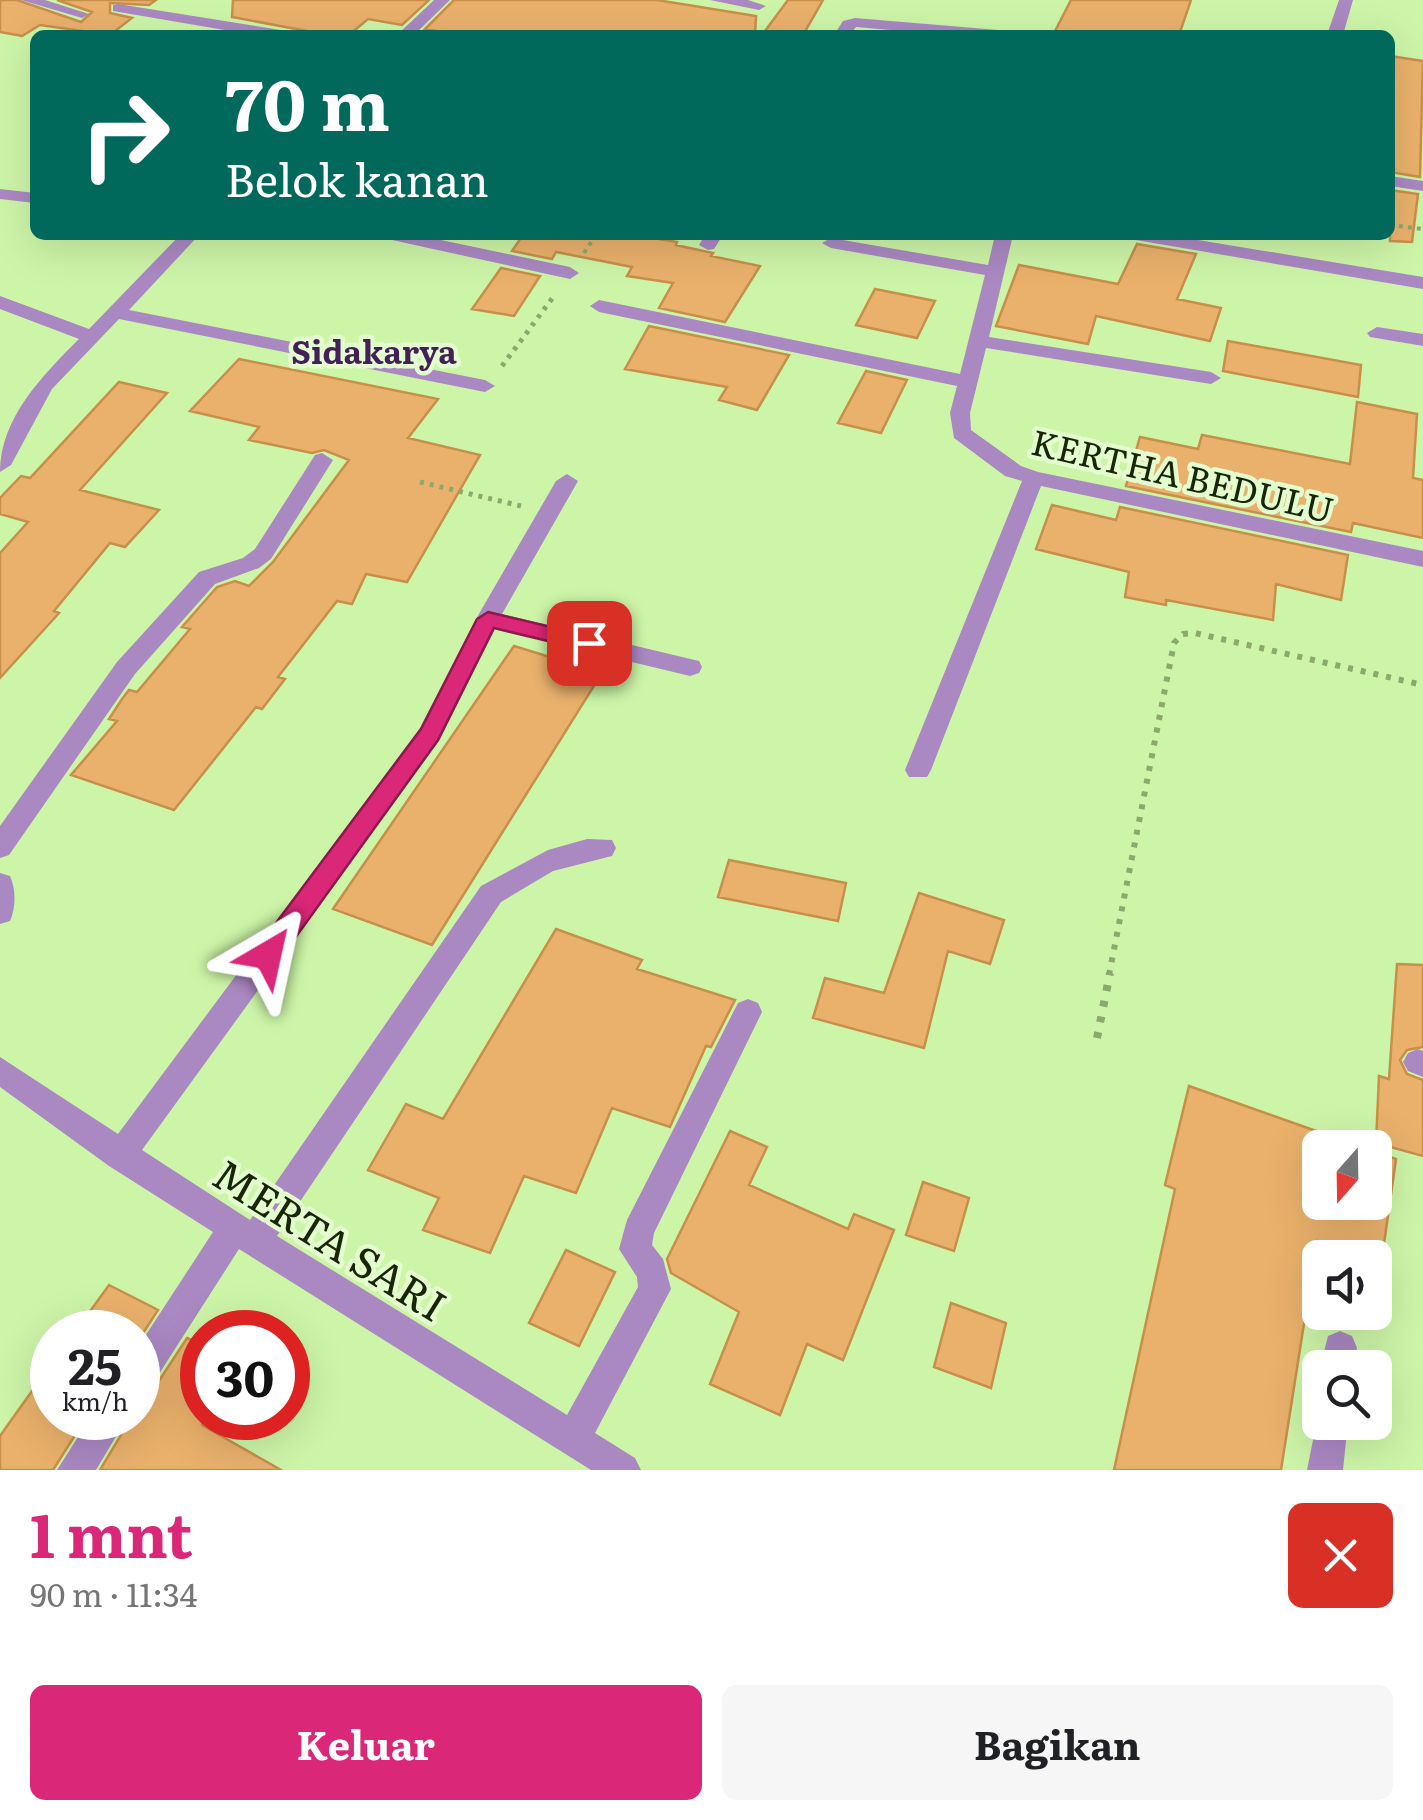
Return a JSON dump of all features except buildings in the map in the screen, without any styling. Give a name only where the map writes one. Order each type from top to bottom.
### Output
[{"type":"street","points":[[28,0],[82,14]]},
{"type":"street","points":[[413,30],[441,0]]},
{"type":"street","points":[[717,0],[759,6]]},
{"type":"street","points":[[1337,30],[1346,0]]},
{"type":"street","points":[[118,8],[251,30]]},
{"type":"street","points":[[845,30],[855,22],[943,30]]},
{"type":"street","points":[[1395,181],[1423,186]]},
{"type":"street","points":[[0,194],[30,197]]},
{"type":"street","points":[[0,465],[44,386],[185,240]]},
{"type":"street","points":[[415,240],[570,273]]},
{"type":"street","name":"KERTHA BEDULU","points":[[1002,240],[960,412],[961,433],[1013,471],[1034,478],[1423,559]]},
{"type":"street","points":[[1166,240],[1423,283]]},
{"type":"street","points":[[830,243],[992,272]]},
{"type":"street","points":[[0,302],[90,336]]},
{"type":"street","points":[[599,306],[967,382]]},
{"type":"street","points":[[112,312],[486,386]]},
{"type":"street","points":[[1377,333],[1423,340]]},
{"type":"street","points":[[980,341],[1211,378]]},
{"type":"street","points":[[0,847],[126,668],[207,578],[251,563],[263,554],[322,460]]},
{"type":"street","points":[[918,770],[1034,478]]},
{"type":"street","points":[[120,1156],[430,734],[488,619],[568,481]]},
{"type":"street","points":[[488,619],[690,667]]},
{"type":"street","points":[[160,1347],[492,894],[540,862],[572,851],[604,848]]},
{"type":"street","points":[[0,884],[0,913]]},
{"type":"street","points":[[573,1439],[655,1289],[652,1270],[635,1249],[638,1231],[748,1012]]},
{"type":"street","name":"MERTA SARI","points":[[0,1070],[120,1156],[244,1236],[622,1470]]},
{"type":"street","points":[[75,1470],[95,1440]]},
{"type":"street","points":[[1326,1470],[1329,1440]]},
{"type":"path","points":[[1395,226],[1423,230]]},
{"type":"path","points":[[486,386],[570,273]]},
{"type":"path","points":[[420,482],[549,513]]},
{"type":"path","points":[[1097,1038],[1174,643],[1183,634],[1195,633],[1423,684]]},
{"type":"district","name":"Sidakarya","points":[[374,350]]},
{"type":"route","points":[[268,955],[430,734],[488,619],[589,643]]}]
